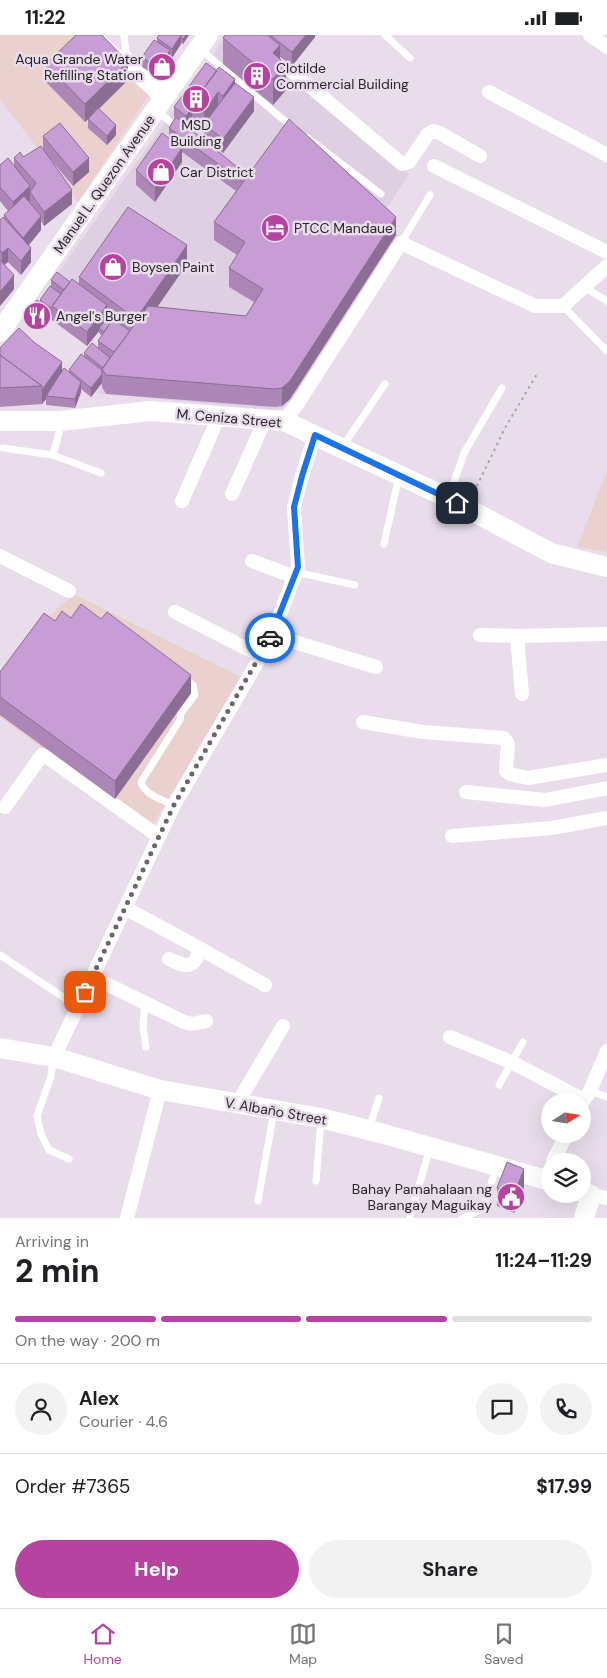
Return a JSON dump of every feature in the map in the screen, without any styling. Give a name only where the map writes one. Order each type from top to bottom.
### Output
[{"type":"street","points":[[94,35],[163,99]]},
{"type":"street","points":[[249,35],[402,164],[409,162],[428,133],[433,131],[440,133],[480,157]]},
{"type":"street","points":[[590,35],[607,47]]},
{"type":"street","name":"Manuel L. Quezon Avenue","points":[[0,332],[204,41]]},
{"type":"street","points":[[489,92],[607,155]]},
{"type":"street","points":[[434,166],[607,252]]},
{"type":"street","points":[[232,494],[274,421],[298,403],[401,243],[535,306],[563,306],[607,266]]},
{"type":"street","name":"M. Ceniza Street","points":[[0,421],[60,421],[150,411],[274,421],[315,435],[448,498],[551,553],[607,567]]},
{"type":"street","points":[[182,501],[218,416]]},
{"type":"street","points":[[54,1057],[174,805],[272,635],[298,567],[294,507],[315,435]]},
{"type":"street","points":[[0,556],[70,591]]},
{"type":"street","points":[[252,561],[296,575]]},
{"type":"street","points":[[175,612],[261,656]]},
{"type":"street","points":[[480,635],[607,634]]},
{"type":"street","points":[[272,635],[376,667]]},
{"type":"street","points":[[517,636],[522,694]]},
{"type":"street","points":[[363,722],[423,732],[504,738],[508,744],[506,771],[510,774],[528,778],[607,765]]},
{"type":"street","points":[[5,807],[42,755],[158,836]]},
{"type":"street","points":[[466,792],[545,800],[607,788]]},
{"type":"street","points":[[452,836],[552,828],[607,818]]},
{"type":"street","points":[[125,908],[264,985]]},
{"type":"street","points":[[169,959],[182,966],[192,965],[197,959],[200,949]]},
{"type":"street","points":[[92,977],[184,1022],[206,1021]]},
{"type":"street","points":[[237,1104],[283,1026]]},
{"type":"street","points":[[450,1037],[574,1093]]},
{"type":"street","name":"V. Albaño Street","points":[[0,1048],[54,1057],[160,1090],[321,1118],[498,1167],[541,1175]]},
{"type":"street","points":[[587,1093],[607,1051]]},
{"type":"street","points":[[127,1218],[160,1090]]},
{"type":"street","points":[[584,1218],[594,1195]]},
{"type":"lane","points":[[124,35],[126,53],[157,82],[163,99],[182,132]]},
{"type":"lane","points":[[385,35],[410,58]]},
{"type":"lane","points":[[204,41],[280,117],[381,194]]},
{"type":"lane","points":[[401,243],[430,195]]},
{"type":"lane","points":[[584,287],[607,301]]},
{"type":"lane","points":[[563,306],[607,351]]},
{"type":"lane","points":[[342,448],[385,385]]},
{"type":"lane","points":[[448,498],[464,453],[502,388]]},
{"type":"lane","points":[[53,455],[60,421]]},
{"type":"lane","points":[[3,447],[53,455],[102,473]]},
{"type":"lane","points":[[384,544],[399,475]]},
{"type":"lane","points":[[296,575],[355,585]]},
{"type":"lane","points":[[174,805],[146,791],[141,782],[180,719],[181,713],[194,695],[193,685],[178,675]]},
{"type":"lane","points":[[0,955],[78,1007]]},
{"type":"lane","points":[[145,1002],[142,1027],[146,1047]]},
{"type":"lane","points":[[499,1085],[523,1042]]},
{"type":"lane","points":[[54,1057],[51,1077],[37,1116],[40,1134],[49,1149],[69,1159]]},
{"type":"lane","points":[[591,1098],[607,1097]]},
{"type":"lane","points":[[369,1130],[379,1098]]},
{"type":"lane","points":[[258,1201],[274,1110]]},
{"type":"lane","points":[[316,1181],[321,1118]]},
{"type":"lane","points":[[410,1216],[430,1148]]},
{"type":"lane","points":[[462,1218],[482,1209],[498,1167]]},
{"type":"path","points":[[466,508],[505,429],[537,374]]},
{"type":"shaded area","points":[[0,35],[101,35],[155,86],[78,202],[0,99]]},
{"type":"shaded area","points":[[227,35],[241,35],[409,174],[382,216],[399,236],[291,401],[283,408],[273,410],[97,393],[134,340],[55,277]]},
{"type":"shaded area","points":[[607,471],[607,552],[577,547]]},
{"type":"shaded area","points":[[74,594],[241,677],[151,828],[0,717],[0,678],[35,629]]},
{"type":"building","points":[[76,35],[102,35],[128,62],[85,104],[46,64]]},
{"type":"building","points":[[159,35],[181,35],[172,49],[157,38]]},
{"type":"building","points":[[225,35],[267,35],[280,45],[273,53],[286,64],[273,79],[223,38]]},
{"type":"building","points":[[270,35],[306,35],[292,52]]},
{"type":"building","points":[[154,40],[170,50],[159,69],[142,57]]},
{"type":"building","points":[[206,63],[217,71],[192,104],[192,108],[186,116],[174,107]]},
{"type":"building","points":[[219,67],[235,79],[223,96],[218,92],[204,112],[192,104]]},
{"type":"building","points":[[235,83],[254,97],[223,139],[204,124]]},
{"type":"building","points":[[98,108],[116,125],[107,136],[88,119]]},
{"type":"building","points":[[176,117],[248,176],[243,182],[169,128]]},
{"type":"building","points":[[289,119],[396,217],[290,381],[282,388],[275,389],[106,375],[102,369],[148,306],[246,316],[263,289],[229,268],[245,242],[214,222]]},
{"type":"building","points":[[60,123],[89,158],[73,172],[43,136]]},
{"type":"building","points":[[162,133],[182,148],[155,188],[136,170]]},
{"type":"building","points":[[41,146],[72,190],[44,212],[30,192],[36,183],[14,158],[20,152],[23,157]]},
{"type":"building","points":[[8,158],[30,186],[13,202],[0,187],[0,165]]},
{"type":"building","points":[[24,196],[41,216],[23,238],[4,215]]},
{"type":"building","points":[[128,207],[187,245],[136,319],[79,277]]},
{"type":"building","points":[[3,217],[31,248],[21,261],[8,248],[2,253],[0,250],[0,220]]},
{"type":"building","points":[[0,260],[14,275],[0,292]]},
{"type":"building","points":[[57,272],[70,282],[64,290],[51,280]]},
{"type":"building","points":[[72,279],[107,305],[87,332],[52,306]]},
{"type":"building","points":[[50,286],[61,294],[51,308],[40,300]]},
{"type":"building","points":[[37,300],[50,310],[42,320],[29,310]]},
{"type":"building","points":[[109,316],[113,319],[104,332],[99,328]]},
{"type":"building","points":[[113,319],[130,331],[114,352],[98,341]]},
{"type":"building","points":[[19,328],[35,343],[62,362],[42,390],[42,386],[0,355],[0,348]]},
{"type":"building","points":[[92,343],[110,358],[103,368],[84,353]]},
{"type":"building","points":[[81,354],[102,370],[102,374],[91,388],[69,370]]},
{"type":"building","points":[[0,355],[42,386],[0,388]]},
{"type":"building","points":[[64,368],[81,382],[75,399],[46,396]]},
{"type":"building","points":[[81,604],[101,619],[107,612],[191,675],[115,781],[0,697],[0,672],[44,613],[55,621],[62,611],[71,618]]},
{"type":"building","points":[[507,1162],[524,1169],[514,1194],[497,1188]]},
{"type":"way so far","points":[[85,992],[174,805],[270,638]]},
{"type":"place","name":"Aqua Grande Water Refilling Station","points":[[162,67]]},
{"type":"place","name":"Clotilde Commercial Building","points":[[257,76]]},
{"type":"place","name":"MSD Building","points":[[196,99]]},
{"type":"place","name":"Car District","points":[[161,172]]},
{"type":"place","name":"PTCC Mandaue","points":[[275,228]]},
{"type":"place","name":"Boysen Paint","points":[[113,267]]},
{"type":"place","name":"Angel's Burger","points":[[37,316]]},
{"type":"place","name":"Bahay Pamahalaan ng Barangay Maguikay","points":[[511,1197]]},
{"type":"route","points":[[270,638],[298,567],[294,507],[315,435],[457,503]]}]
